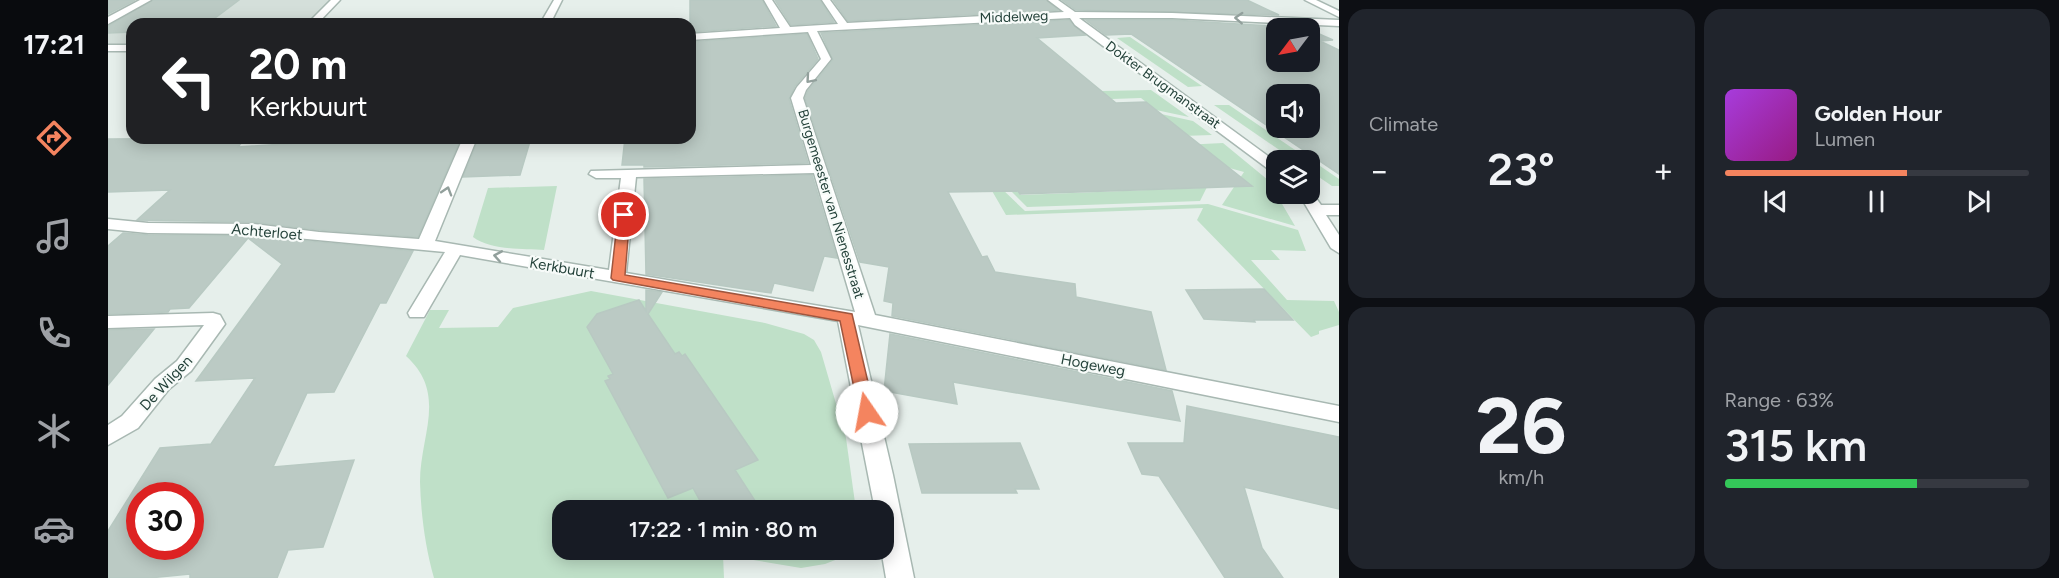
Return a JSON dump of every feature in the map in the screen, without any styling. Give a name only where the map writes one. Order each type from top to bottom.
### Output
[{"type":"street","points":[[108,21],[147,0]]},
{"type":"street","points":[[318,18],[336,0]]},
{"type":"street","points":[[548,18],[558,0]]},
{"type":"street","points":[[768,0],[787,31]]},
{"type":"street","points":[[826,0],[845,27]]},
{"type":"street","name":"Dokter Brugmanstraat","points":[[1052,0],[1073,15],[1078,23],[1266,161]]},
{"type":"street","points":[[1309,0],[1339,14]]},
{"type":"street","points":[[1147,5],[1164,14]]},
{"type":"street","name":"Middelweg","points":[[696,37],[1073,15],[1164,14],[1339,23]]},
{"type":"street","name":"Burgemeester van Nienesstraat","points":[[812,30],[826,59],[801,89],[797,98],[819,169],[857,319],[881,475],[900,578]]},
{"type":"street","points":[[108,48],[126,48]]},
{"type":"street","points":[[425,244],[442,209],[449,183],[467,144]]},
{"type":"street","points":[[597,174],[819,169]]},
{"type":"street","points":[[618,278],[629,173]]},
{"type":"street","points":[[1314,204],[1339,248]]},
{"type":"street","points":[[1318,210],[1339,210]]},
{"type":"street","name":"Achterloet","points":[[108,225],[148,228],[254,229],[319,237],[425,244]]},
{"type":"street","name":"Kerkbuurt","points":[[425,244],[857,319]]},
{"type":"street","points":[[417,313],[455,249]]},
{"type":"street","name":"De Wilgen","points":[[108,322],[213,319],[215,324],[184,366],[162,384],[130,422],[108,436]]},
{"type":"street","name":"Hogeweg","points":[[857,319],[1339,414]]},
{"type":"shaded area","points":[[108,0],[340,0],[320,18],[126,18],[126,50],[108,50]]},
{"type":"green space","points":[[1130,37],[1202,86],[1188,87],[1117,38]]},
{"type":"green space","points":[[1151,90],[1189,117],[1156,110],[1141,98],[1026,102],[1010,93]]},
{"type":"green space","points":[[1214,105],[1229,105],[1266,130],[1266,138],[1278,138],[1295,150],[1279,150]]},
{"type":"green space","points":[[1161,114],[1193,121],[1212,135],[1182,136]]},
{"type":"green space","points":[[1223,143],[1266,178],[1266,204],[1282,204],[1295,226],[1222,205],[1244,172],[1175,153],[1183,145]]},
{"type":"green space","points":[[977,165],[1025,211],[1208,204],[1298,230],[1306,251],[1271,250],[1280,260],[1251,260],[1287,300],[1334,301],[1339,312],[1339,325],[1319,331],[1319,334],[1311,337],[1197,220],[1203,208],[1006,215]]},
{"type":"green space","points":[[1320,166],[1339,179],[1339,186],[1332,186],[1320,178]]},
{"type":"green space","points":[[1001,181],[1011,182],[1021,195],[1200,188],[1204,183],[1208,185],[1200,201],[1027,207]]},
{"type":"green space","points":[[557,186],[544,250],[497,247],[473,237],[488,188]]},
{"type":"green space","points":[[591,291],[765,323],[804,334],[814,340],[821,352],[846,438],[855,500],[552,500],[552,560],[723,560],[724,578],[434,578],[424,530],[420,482],[429,400],[426,385],[419,370],[406,356],[430,310],[449,310],[439,328],[498,327],[513,308]]},
{"type":"green space","points":[[753,560],[835,560],[801,568]]},
{"type":"building","points":[[108,0],[135,0],[108,14]]},
{"type":"building","points":[[153,0],[239,0],[215,18],[126,18],[126,32],[108,33],[108,26]]},
{"type":"building","points":[[690,0],[762,0],[776,26],[696,32],[696,18],[690,18]]},
{"type":"building","points":[[775,0],[820,0],[834,22],[791,25]]},
{"type":"building","points":[[833,0],[1046,0],[1058,10],[848,21]]},
{"type":"building","points":[[1062,0],[1247,0],[1279,15],[1076,10]]},
{"type":"building","points":[[1069,20],[1085,35],[1037,38],[1116,103],[1146,102],[1252,186],[1020,194],[1018,191],[948,192],[982,257],[987,256],[995,272],[1075,284],[1076,297],[1151,312],[1166,370],[892,316],[893,303],[884,301],[889,267],[860,262],[805,98],[833,60],[821,33]]},
{"type":"building","points":[[1086,20],[1172,20],[1266,26],[1266,72],[1320,72],[1320,41],[1339,50],[1339,174],[1320,161],[1320,150],[1303,150],[1286,138],[1320,138],[1320,84],[1266,84],[1266,125],[1131,34],[1106,35]]},
{"type":"building","points":[[807,34],[818,59],[795,86],[789,99],[808,163],[644,167],[644,165],[622,165],[624,144],[696,144],[696,42]]},
{"type":"building","points":[[1320,34],[1333,40],[1320,41]]},
{"type":"building","points":[[108,139],[126,139],[126,144],[240,144],[238,147],[282,144],[458,144],[418,237],[319,230],[254,222],[137,220],[170,190],[108,192]]},
{"type":"building","points":[[477,144],[529,144],[520,175],[463,177]]},
{"type":"building","points":[[812,175],[837,258],[824,256],[813,291],[774,283],[771,293],[646,274],[644,179]]},
{"type":"building","points":[[123,233],[254,236],[413,251],[386,303],[380,303],[334,392],[307,393],[273,467],[354,460],[323,547],[288,550],[277,578],[190,578],[190,574],[149,578],[108,578],[108,531],[126,502],[126,560],[204,560],[204,482],[139,482],[160,448],[211,444],[255,378],[196,381],[282,264],[248,238],[189,308],[170,309],[168,312],[108,314],[108,246]]},
{"type":"building","points":[[1264,289],[1293,320],[1254,320],[1255,322],[1204,319],[1186,290]]},
{"type":"building","points":[[646,290],[662,292],[648,314],[675,354],[679,352],[682,356],[685,354],[758,460],[735,470],[754,500],[700,500],[693,488],[668,498],[605,381],[613,374],[587,327],[597,314],[639,300],[646,311]]},
{"type":"building","points":[[154,329],[108,385],[108,330]]},
{"type":"building","points":[[890,334],[1172,391],[1180,421],[953,382],[957,404],[884,391]]},
{"type":"building","points":[[1187,406],[1339,437],[1339,509],[1244,487],[1262,548],[1283,578],[1225,578],[1159,476],[1142,474],[1128,443],[1184,443]]},
{"type":"building","points":[[1020,443],[1039,489],[1015,489],[1017,493],[922,493],[909,444]]},
{"type":"route","points":[[624,215],[618,278],[847,317],[867,412]]}]
